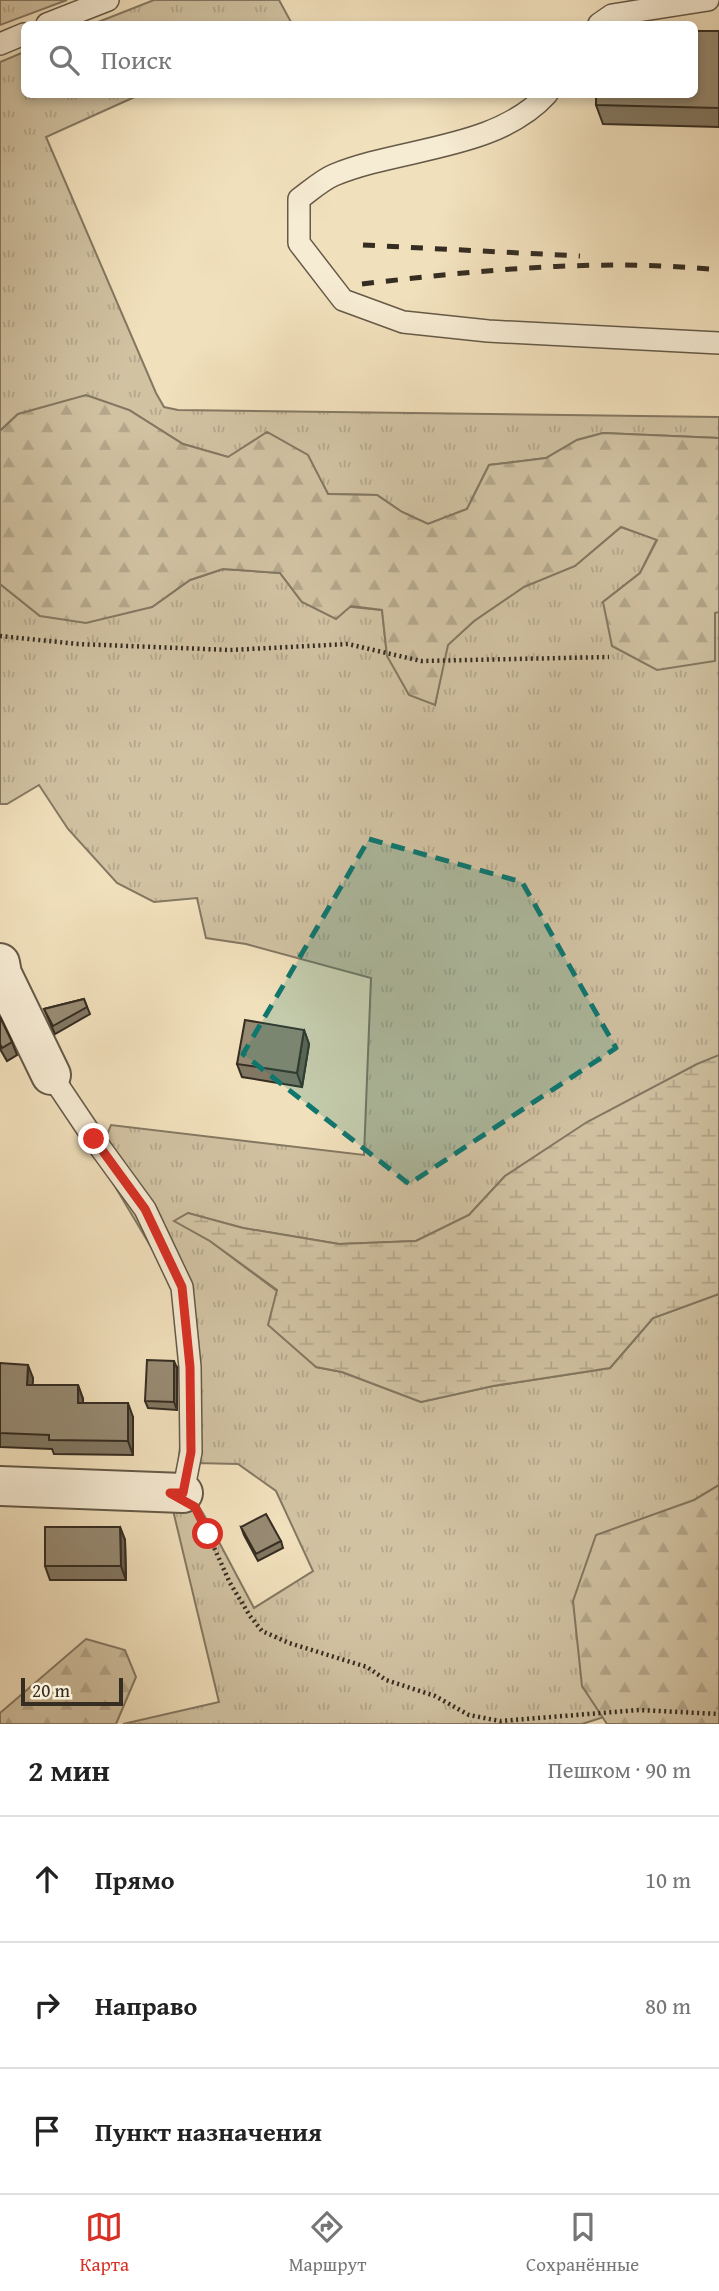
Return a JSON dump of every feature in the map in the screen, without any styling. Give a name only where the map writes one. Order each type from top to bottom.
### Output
[{"type":"street","points":[[0,963],[2,974],[51,1075]]},
{"type":"street","points":[[0,1486],[177,1493]]},
{"type":"lane","points":[[55,21],[108,0]]},
{"type":"lane","points":[[603,21],[612,15],[708,0]]},
{"type":"lane","points":[[0,44],[21,35]]},
{"type":"lane","points":[[542,98],[511,123],[463,140],[406,153],[332,176],[299,199],[299,243],[343,300],[403,321],[488,331],[719,343]]},
{"type":"lane","points":[[51,1075],[145,1209],[182,1287],[190,1367],[191,1452],[177,1493]]},
{"type":"path","points":[[0,636],[78,644],[230,650],[348,644],[421,661],[608,657]]},
{"type":"path","points":[[177,1493],[195,1507],[230,1583],[250,1616],[262,1631],[289,1643],[368,1667],[386,1679],[435,1696],[469,1715],[500,1721],[639,1710],[719,1714]]},
{"type":"highlighted area","points":[[369,839],[522,882],[616,1048],[409,1184],[243,1054]]},
{"type":"green space","points":[[0,0],[67,0],[0,25]]},
{"type":"green space","points":[[154,0],[279,0],[290,21],[101,21]]},
{"type":"green space","points":[[21,53],[21,98],[132,98],[46,137],[164,407],[178,410],[719,417],[719,438],[603,433],[577,440],[546,458],[489,465],[467,509],[428,524],[402,512],[377,495],[328,494],[307,455],[228,457],[183,444],[129,410],[18,414],[0,431],[0,62]]},
{"type":"green space","points":[[86,395],[129,410],[183,444],[228,457],[267,432],[308,455],[328,494],[377,495],[402,512],[428,524],[467,509],[489,465],[546,458],[577,440],[603,433],[719,438],[719,612],[715,613],[715,661],[657,670],[612,646],[603,602],[640,573],[657,540],[621,527],[575,566],[524,587],[474,621],[448,645],[435,705],[409,695],[387,656],[382,610],[351,606],[336,619],[302,602],[280,573],[223,569],[190,580],[152,607],[86,623],[40,616],[0,584],[0,431],[18,414]]},
{"type":"green space","points":[[621,527],[657,539],[640,573],[603,602],[719,612],[719,1059],[505,1176],[469,1215],[416,1241],[339,1244],[243,1228],[188,1213],[175,1221],[210,1241],[277,1291],[316,1367],[342,1372],[421,1402],[493,1386],[610,1368],[653,1318],[719,1294],[719,1485],[694,1500],[582,1686],[604,1717],[582,1724],[123,1724],[219,1702],[171,1502],[195,1500],[254,1608],[313,1571],[276,1491],[238,1464],[196,1463],[176,1485],[184,1409],[172,1282],[98,1158],[111,1125],[364,1155],[371,978],[246,944],[206,938],[197,898],[154,902],[117,883],[68,829],[39,785],[7,804],[0,804],[0,584],[40,616],[152,607],[190,580],[223,569],[280,573],[302,602],[382,610],[387,656],[435,705],[447,645],[474,621],[524,586],[575,566]]},
{"type":"green space","points":[[719,1055],[719,1294],[653,1318],[610,1368],[493,1386],[421,1402],[342,1372],[316,1367],[268,1325],[277,1290],[210,1241],[174,1221],[188,1213],[243,1228],[339,1244],[416,1241],[469,1215],[505,1176],[587,1122]]},
{"type":"green space","points":[[719,1485],[719,1724],[607,1724],[582,1686],[573,1601],[596,1535],[694,1500]]},
{"type":"green space","points":[[86,1639],[125,1650],[136,1677],[116,1724],[0,1724],[0,1713]]},
{"type":"building","points":[[698,31],[719,31],[719,108],[596,105],[596,98],[698,98]]},
{"type":"building","points":[[84,999],[87,1007],[53,1026],[44,1009]]},
{"type":"building","points":[[0,1017],[12,1042],[2,1048],[0,1044]]},
{"type":"building","points":[[245,1020],[304,1030],[297,1073],[237,1064]]},
{"type":"building","points":[[147,1360],[174,1361],[174,1402],[145,1401]]},
{"type":"building","points":[[0,1363],[28,1365],[27,1385],[78,1385],[78,1403],[128,1403],[128,1441],[49,1440],[49,1435],[0,1433]]},
{"type":"building","points":[[266,1514],[281,1541],[256,1554],[241,1527]]},
{"type":"building","points":[[45,1527],[120,1527],[121,1566],[45,1566]]},
{"type":"railway","points":[[363,245],[580,256]]},
{"type":"railway","points":[[362,284],[496,270],[585,265],[719,270]]},
{"type":"route","points":[[94,1139],[145,1209],[182,1287],[190,1367],[191,1452],[183,1493],[170,1493],[195,1507],[208,1534]]}]
